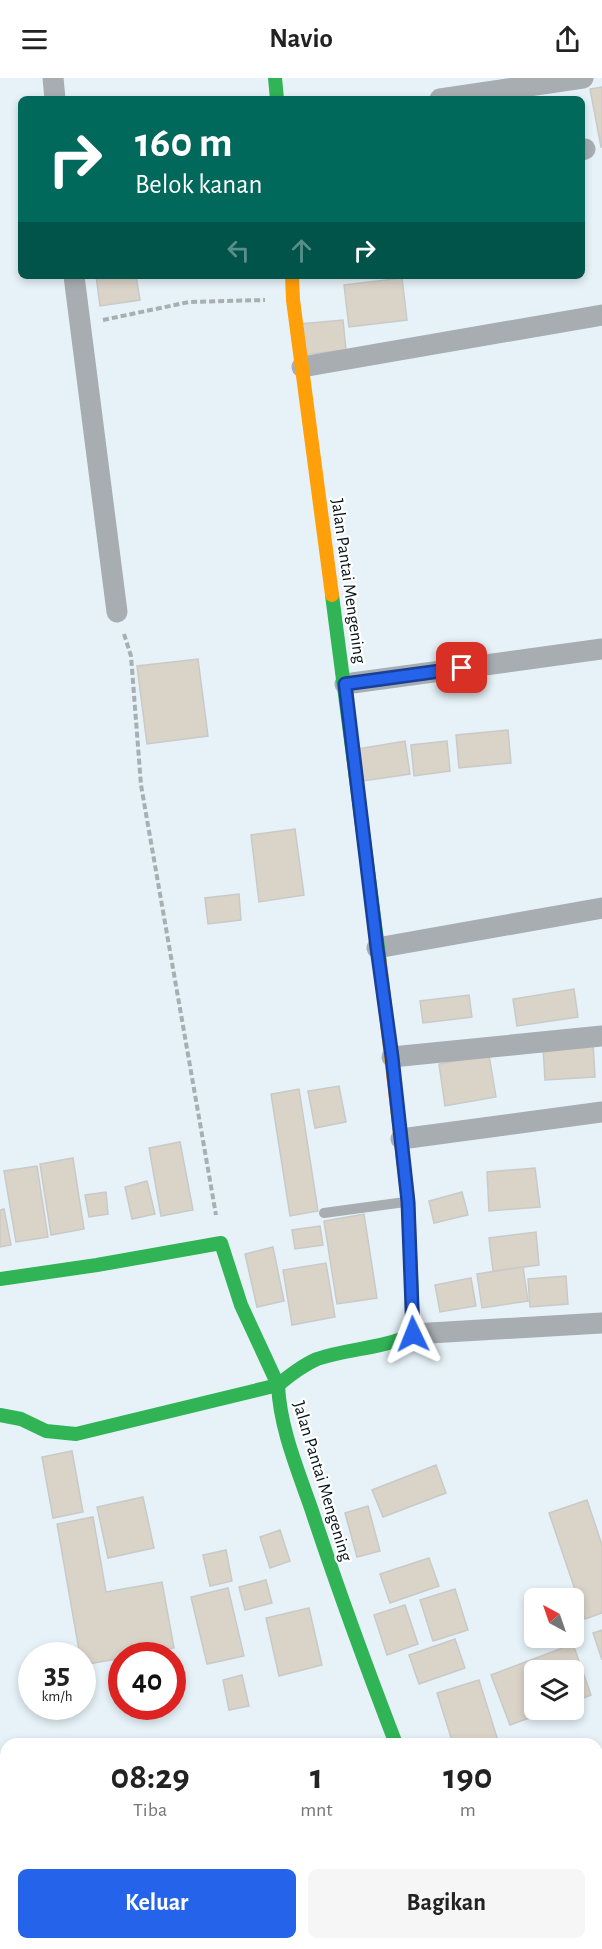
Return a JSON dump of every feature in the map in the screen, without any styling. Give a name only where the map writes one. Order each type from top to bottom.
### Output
[{"type":"street","points":[[53,78],[56,96]]},
{"type":"street","points":[[275,78],[277,96]]},
{"type":"street","points":[[460,96],[583,78]]},
{"type":"street","points":[[74,279],[78,325],[117,612]]},
{"type":"street","name":"Jalan Pantai Mengening","points":[[292,279],[293,300],[392,1057],[408,1202],[413,1334],[393,1344],[318,1359],[297,1369],[279,1385],[278,1399],[295,1463],[343,1604],[394,1738]]},
{"type":"street","points":[[302,367],[602,315]]},
{"type":"street","points":[[345,684],[602,649]]},
{"type":"street","points":[[377,948],[602,908]]},
{"type":"street","points":[[392,1057],[602,1036]]},
{"type":"street","points":[[400,1139],[602,1112]]},
{"type":"street","points":[[0,1279],[221,1243],[241,1305],[279,1385],[76,1434],[46,1431],[21,1419],[0,1415]]},
{"type":"street","points":[[413,1334],[602,1323]]},
{"type":"lane","points":[[324,1213],[408,1202]]},
{"type":"path","points":[[78,325],[189,302],[293,300]]},
{"type":"path","points":[[117,612],[131,656],[141,785],[221,1243]]},
{"type":"building","points":[[602,87],[602,147],[601,147],[590,89]]},
{"type":"building","points":[[96,279],[136,279],[140,300],[100,306]]},
{"type":"building","points":[[402,279],[407,320],[349,327],[344,285]]},
{"type":"building","points":[[343,320],[346,350],[302,355],[299,324]]},
{"type":"building","points":[[198,659],[208,736],[147,744],[137,666]]},
{"type":"building","points":[[508,730],[511,763],[459,768],[456,735]]},
{"type":"building","points":[[405,741],[410,774],[363,781],[357,749]]},
{"type":"building","points":[[447,741],[450,771],[414,776],[411,745]]},
{"type":"building","points":[[295,829],[304,895],[259,902],[251,835]]},
{"type":"building","points":[[239,894],[241,920],[208,924],[205,898]]},
{"type":"building","points":[[574,989],[578,1017],[517,1026],[513,999]]},
{"type":"building","points":[[469,995],[472,1017],[423,1023],[420,1001]]},
{"type":"building","points":[[593,1042],[595,1077],[545,1080],[543,1047]]},
{"type":"building","points":[[489,1055],[496,1097],[445,1106],[439,1064]]},
{"type":"building","points":[[339,1086],[346,1122],[315,1128],[308,1091]]},
{"type":"building","points":[[299,1089],[318,1211],[290,1216],[271,1094]]},
{"type":"building","points":[[180,1142],[193,1210],[161,1216],[149,1148]]},
{"type":"building","points":[[73,1158],[84,1229],[51,1235],[40,1164]]},
{"type":"building","points":[[37,1166],[48,1237],[16,1242],[4,1171]]},
{"type":"building","points":[[535,1168],[540,1207],[489,1211],[487,1172]]},
{"type":"building","points":[[147,1181],[155,1214],[132,1219],[125,1187]]},
{"type":"building","points":[[106,1192],[108,1214],[89,1217],[85,1195]]},
{"type":"building","points":[[462,1192],[468,1215],[434,1223],[429,1201]]},
{"type":"building","points":[[4,1209],[11,1245],[0,1247],[0,1210]]},
{"type":"building","points":[[364,1214],[377,1298],[337,1304],[324,1221]]},
{"type":"building","points":[[320,1226],[323,1245],[295,1249],[292,1230]]},
{"type":"building","points":[[536,1232],[539,1265],[493,1271],[489,1238]]},
{"type":"building","points":[[273,1247],[284,1301],[257,1307],[245,1254]]},
{"type":"building","points":[[326,1263],[335,1317],[292,1325],[283,1270]]},
{"type":"building","points":[[523,1267],[528,1301],[482,1308],[477,1274]]},
{"type":"building","points":[[566,1276],[568,1304],[530,1307],[528,1279]]},
{"type":"building","points":[[471,1278],[476,1306],[440,1312],[435,1285]]},
{"type":"building","points":[[72,1451],[83,1512],[53,1518],[42,1457]]},
{"type":"building","points":[[436,1465],[446,1493],[383,1517],[372,1490]]},
{"type":"building","points":[[143,1497],[154,1548],[108,1558],[97,1507]]},
{"type":"building","points":[[587,1500],[602,1545],[602,1613],[585,1619],[584,1588],[574,1588],[549,1513]]},
{"type":"building","points":[[368,1506],[380,1551],[357,1557],[345,1513]]},
{"type":"building","points":[[93,1517],[106,1592],[162,1582],[173,1642],[108,1642],[108,1660],[96,1663],[96,1642],[78,1642],[57,1524]]},
{"type":"building","points":[[280,1530],[290,1561],[270,1568],[260,1537]]},
{"type":"building","points":[[226,1550],[232,1581],[210,1586],[203,1555]]},
{"type":"building","points":[[429,1558],[439,1586],[390,1603],[380,1574]]},
{"type":"building","points":[[266,1580],[272,1603],[245,1610],[239,1587]]},
{"type":"building","points":[[228,1588],[244,1656],[207,1664],[191,1597]]},
{"type":"building","points":[[455,1589],[468,1630],[433,1641],[420,1600]]},
{"type":"building","points":[[405,1605],[418,1644],[387,1655],[374,1615]]},
{"type":"building","points":[[309,1608],[322,1665],[279,1676],[266,1618]]},
{"type":"building","points":[[602,1630],[602,1660],[593,1633]]},
{"type":"building","points":[[455,1639],[465,1668],[419,1684],[409,1655]]},
{"type":"building","points":[[562,1648],[574,1648],[579,1660],[531,1660]]},
{"type":"building","points":[[524,1663],[524,1720],[510,1725],[491,1675]]},
{"type":"building","points":[[242,1675],[249,1706],[229,1710],[223,1680]]},
{"type":"building","points":[[584,1675],[591,1695],[584,1698]]},
{"type":"building","points":[[479,1680],[497,1738],[451,1738],[437,1693]]},
{"type":"traffic: fast","points":[[275,78],[277,96]]},
{"type":"traffic: fast","points":[[332,595],[380,963]]},
{"type":"traffic: fast","points":[[0,1279],[221,1243],[241,1305],[278,1385],[76,1434],[46,1431],[21,1419],[0,1415]]},
{"type":"traffic: fast","points":[[394,1738],[295,1463],[282,1417],[278,1385],[297,1370],[317,1359],[389,1343],[413,1334],[411,1276]]},
{"type":"traffic: slow","points":[[292,279],[332,595]]},
{"type":"traffic: slow","points":[[380,963],[408,1201],[411,1276]]},
{"type":"route","points":[[413,1334],[408,1202],[345,684],[462,668]]}]
